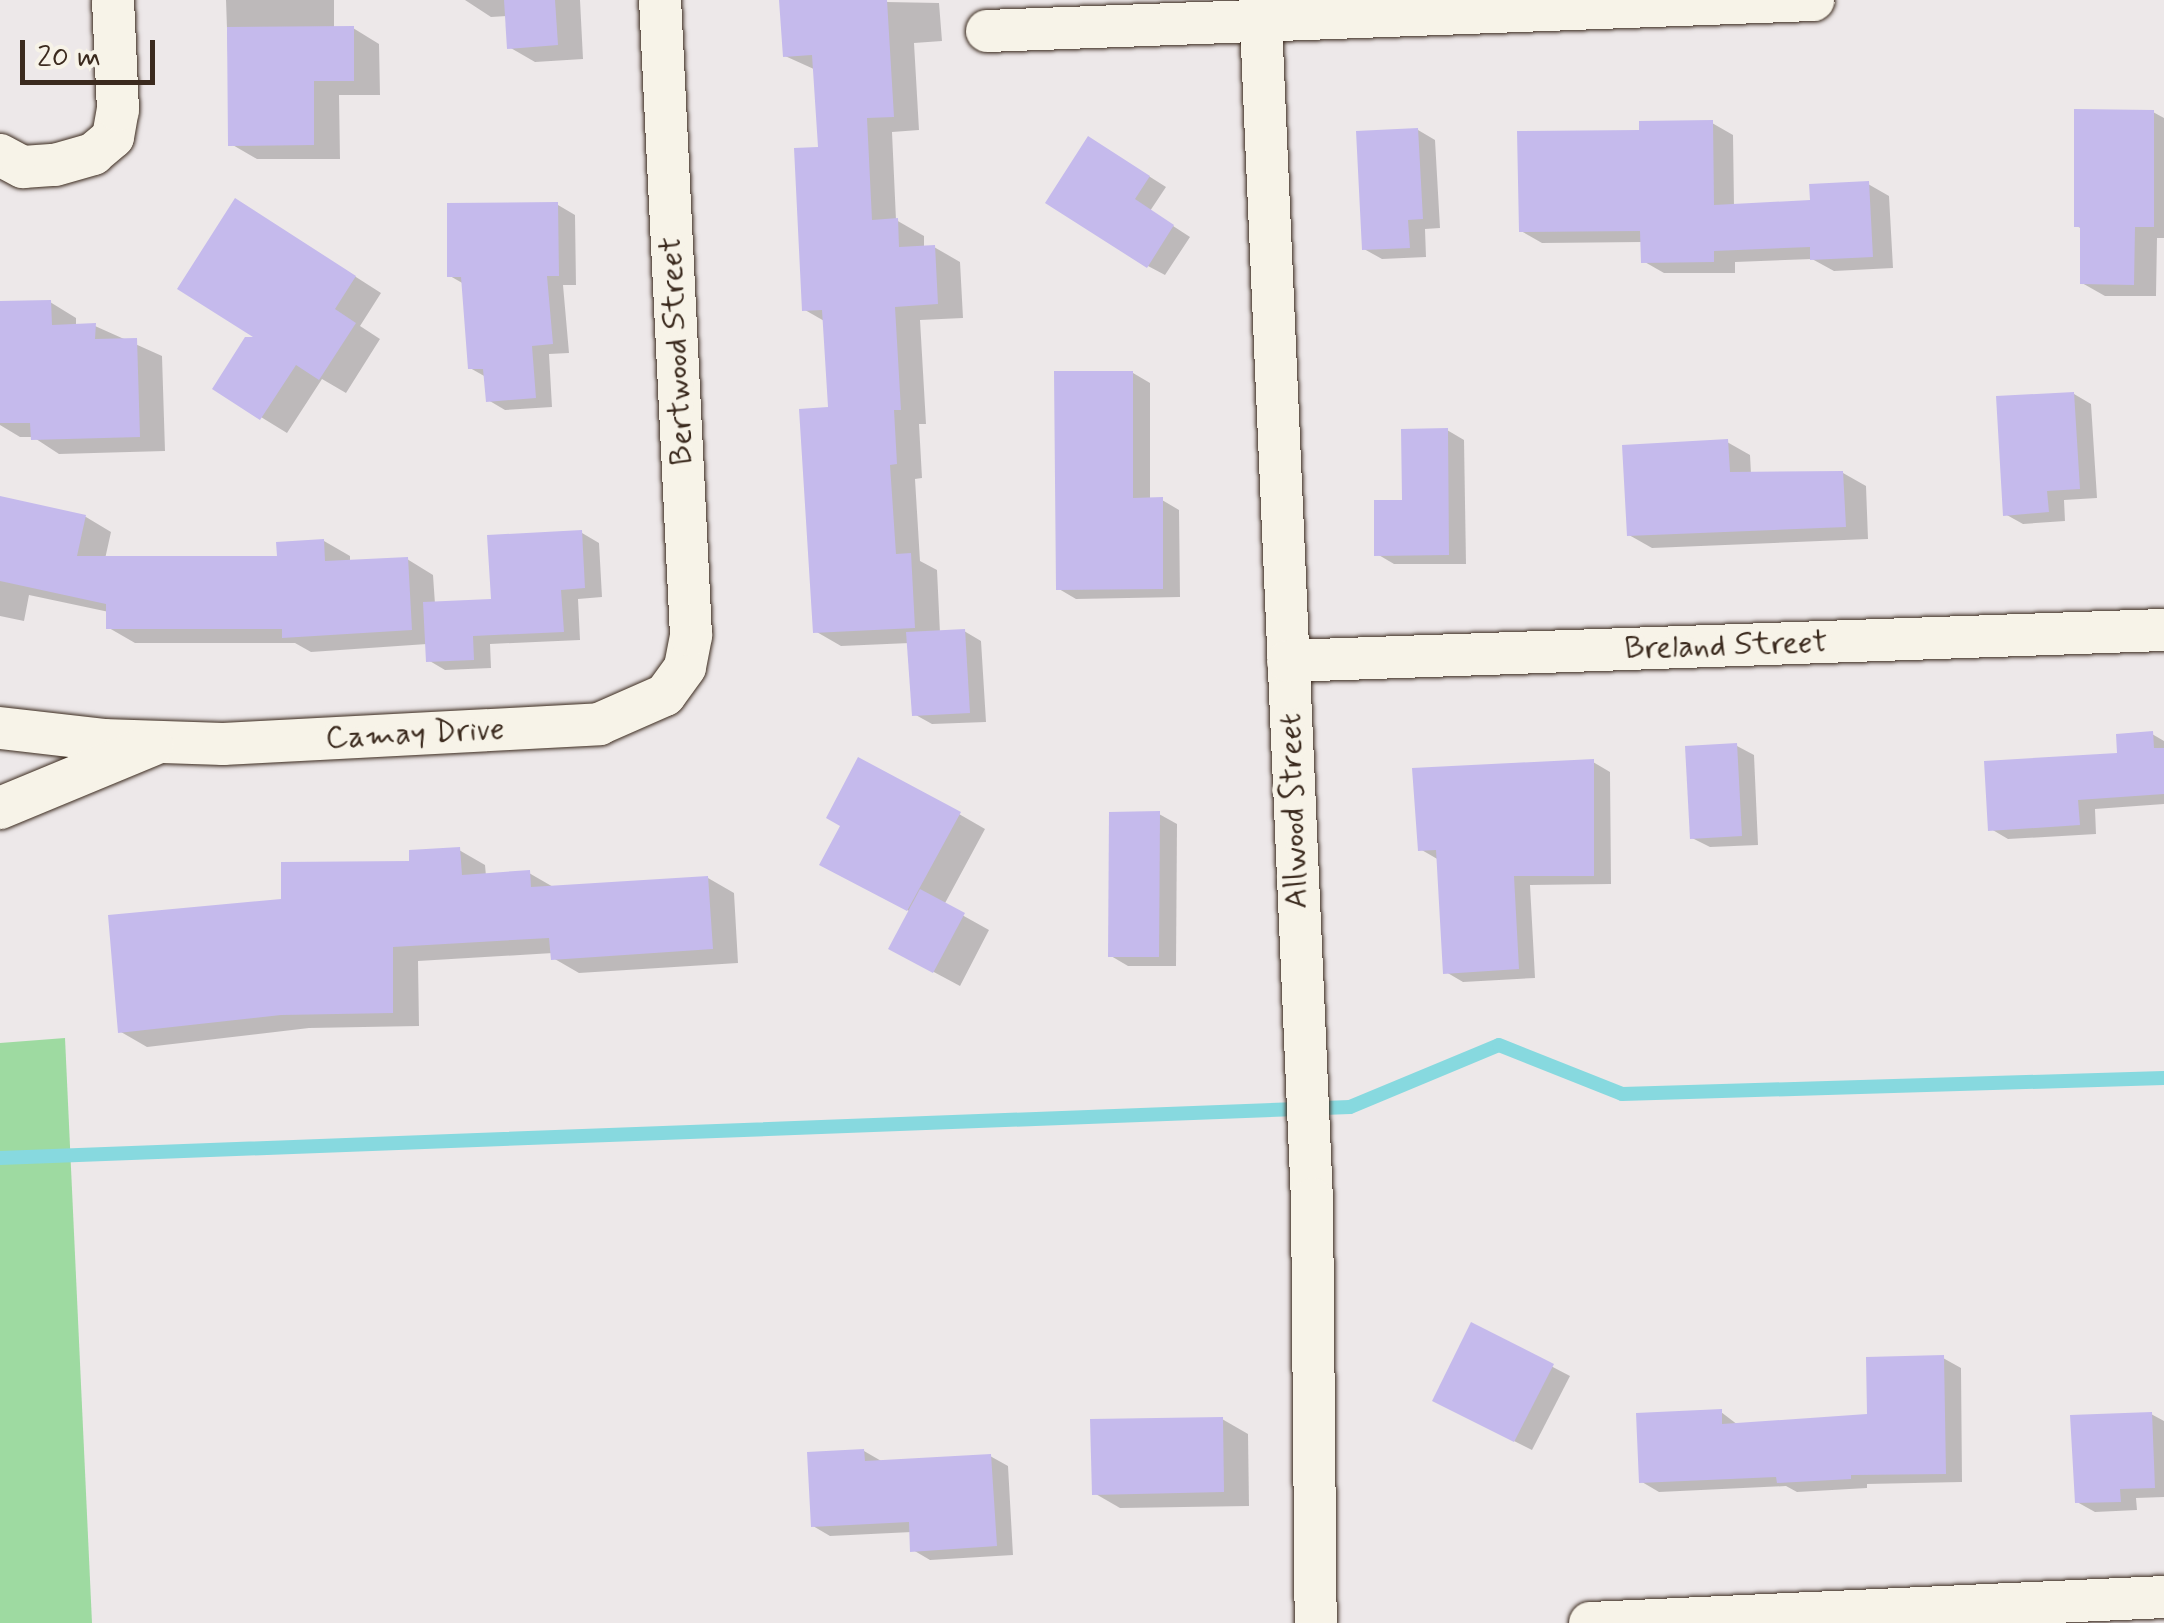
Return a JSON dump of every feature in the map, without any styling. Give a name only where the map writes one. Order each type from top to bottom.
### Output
[{"type":"street","points":[[0,155],[23,166],[55,166],[93,154],[113,137],[118,110],[113,0]]},
{"type":"street","name":"Bertwood Street","points":[[660,0],[691,634],[684,667],[665,695]]},
{"type":"street","points":[[987,31],[1261,10],[1812,0]]},
{"type":"street","name":"Allwood Street","points":[[1261,10],[1312,1199],[1316,1623]]},
{"type":"street","name":"Breland Street","points":[[1288,661],[2164,630]]},
{"type":"street","name":"Camay Drive","points":[[0,728],[224,744],[599,724],[665,695]]},
{"type":"street","name":"Camay Drive","points":[[0,808],[158,742]]},
{"type":"street","points":[[1590,1623],[2164,1597]]},
{"type":"green space","points":[[65,1038],[92,1623],[0,1623],[0,1043]]},
{"type":"building","points":[[504,0],[555,0],[558,45],[507,49]]},
{"type":"building","points":[[779,0],[887,0],[894,117],[867,118],[872,220],[898,218],[899,247],[935,245],[938,304],[895,307],[901,410],[894,410],[897,464],[890,465],[896,554],[911,553],[915,628],[813,633],[799,409],[828,407],[822,310],[802,311],[794,148],[818,147],[812,55],[783,57]]},
{"type":"building","points":[[354,26],[354,81],[314,81],[314,145],[228,146],[227,27]]},
{"type":"building","points":[[2074,109],[2154,110],[2154,227],[2135,227],[2134,285],[2080,284],[2080,227],[2074,227]]},
{"type":"building","points":[[1713,120],[1714,205],[1810,200],[1809,184],[1869,181],[1873,257],[1810,260],[1810,247],[1714,251],[1714,262],[1641,263],[1640,231],[1519,232],[1517,131],[1639,130],[1639,121]]},
{"type":"building","points":[[1418,128],[1423,219],[1408,220],[1410,248],[1362,250],[1356,131]]},
{"type":"building","points":[[1088,136],[1150,176],[1135,199],[1174,225],[1147,268],[1045,203]]},
{"type":"building","points":[[235,198],[356,276],[335,309],[356,323],[319,380],[296,365],[260,420],[212,389],[245,337],[253,337],[177,289]]},
{"type":"building","points":[[558,202],[559,276],[547,276],[553,344],[532,346],[536,398],[486,402],[483,369],[468,369],[461,277],[447,277],[447,203]]},
{"type":"building","points":[[51,300],[52,325],[96,323],[95,339],[137,338],[140,437],[31,440],[30,423],[0,423],[0,301]]},
{"type":"building","points":[[1054,371],[1133,371],[1133,498],[1163,497],[1163,589],[1056,590]]},
{"type":"building","points":[[2074,392],[2080,489],[2047,491],[2049,512],[2003,516],[1996,396]]},
{"type":"building","points":[[1448,428],[1449,555],[1374,556],[1374,500],[1402,500],[1401,429]]},
{"type":"building","points":[[1728,439],[1730,472],[1843,471],[1846,527],[1627,536],[1622,445]]},
{"type":"building","points":[[0,496],[86,515],[77,556],[277,556],[276,542],[324,539],[325,561],[408,557],[412,630],[282,638],[282,629],[106,629],[106,604],[0,581]]},
{"type":"building","points":[[582,530],[585,588],[561,590],[564,632],[473,636],[474,660],[426,662],[423,602],[491,599],[487,535]]},
{"type":"building","points":[[965,629],[970,713],[912,716],[906,632]]},
{"type":"building","points":[[2153,731],[2154,748],[2164,748],[2164,794],[2078,800],[2080,825],[1988,831],[1984,761],[2117,753],[2116,734]]},
{"type":"building","points":[[1737,743],[1742,836],[1690,839],[1685,746]]},
{"type":"building","points":[[858,757],[961,812],[907,911],[819,865],[840,826],[826,818]]},
{"type":"building","points":[[1594,759],[1594,876],[1514,876],[1519,969],[1443,974],[1436,850],[1418,851],[1412,768]]},
{"type":"building","points":[[1160,811],[1159,957],[1108,957],[1109,812]]},
{"type":"building","points":[[460,847],[462,875],[530,870],[531,887],[708,876],[713,949],[551,960],[549,938],[393,947],[393,1013],[281,1015],[118,1033],[108,915],[281,899],[281,862],[409,861],[409,850]]},
{"type":"building","points":[[920,889],[965,913],[933,973],[888,949]]},
{"type":"building","points":[[1471,1322],[1554,1364],[1514,1442],[1432,1401]]},
{"type":"building","points":[[1944,1355],[1946,1474],[1851,1475],[1851,1479],[1777,1483],[1776,1477],[1639,1483],[1636,1413],[1722,1409],[1722,1424],[1867,1414],[1866,1357]]},
{"type":"building","points":[[2152,1412],[2155,1488],[2120,1489],[2121,1502],[2075,1503],[2070,1415]]},
{"type":"building","points":[[1223,1417],[1224,1492],[1092,1495],[1090,1419]]},
{"type":"building","points":[[864,1449],[865,1461],[991,1454],[997,1546],[910,1552],[909,1522],[811,1527],[807,1452]]},
{"type":"waterway","points":[[0,1158],[1350,1107],[1499,1045],[1622,1094],[2164,1078]]}]
